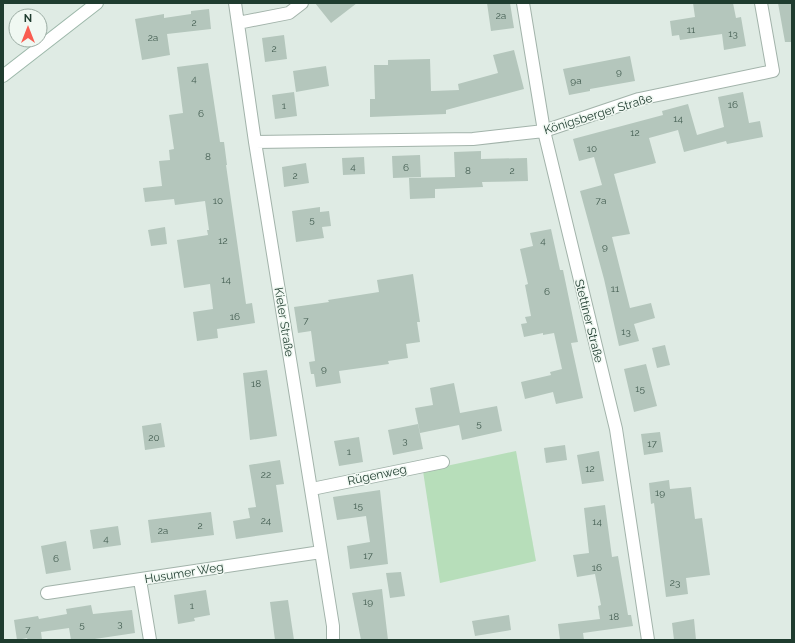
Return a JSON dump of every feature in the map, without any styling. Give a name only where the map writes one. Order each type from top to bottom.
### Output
[{"type":"street","name":"Kieler Straße","points":[[235,3],[255,142],[312,489],[333,626],[333,640]]},
{"type":"street","points":[[238,23],[289,13],[302,3]]},
{"type":"street","name":"Stettiner Straße","points":[[523,3],[544,131],[616,429],[648,640]]},
{"type":"street","name":"Königsberger Straße","points":[[255,142],[473,139],[544,131],[639,99],[773,71],[761,3]]},
{"type":"street","points":[[3,76],[92,4]]},
{"type":"street","name":"Rügenweg","points":[[312,489],[443,462]]},
{"type":"street","name":"Husumer Weg","points":[[47,593],[321,552]]},
{"type":"street","points":[[140,580],[150,640]]},
{"type":"green space","points":[[516,451],[536,561],[440,583],[423,471]]},
{"type":"building","points":[[315,3],[357,3],[331,23]]},
{"type":"building","points":[[487,3],[510,3],[514,28],[491,31]]},
{"type":"building","points":[[693,3],[733,3],[736,18],[741,17],[746,46],[724,50],[722,34],[680,40],[679,35],[672,36],[670,21],[695,17]]},
{"type":"building","points":[[778,3],[792,3],[792,42],[785,42]]},
{"type":"building","points":[[209,9],[211,29],[167,34],[170,55],[142,60],[135,19],[164,14],[164,18],[191,14],[191,11]]},
{"type":"building","points":[[284,35],[287,59],[265,62],[262,38]]},
{"type":"building","points":[[514,50],[524,89],[446,110],[446,114],[370,117],[370,99],[375,99],[374,65],[388,65],[388,60],[430,59],[431,91],[459,90],[458,84],[498,73],[493,55]]},
{"type":"building","points":[[630,56],[635,81],[590,89],[590,91],[569,95],[563,69]]},
{"type":"building","points":[[208,63],[220,142],[224,142],[246,304],[252,303],[255,323],[217,329],[218,338],[197,341],[193,312],[213,309],[210,284],[184,288],[177,240],[208,235],[207,230],[209,230],[205,201],[175,205],[174,199],[145,202],[143,188],[162,186],[159,161],[170,160],[169,150],[174,149],[169,115],[183,113],[177,67]]},
{"type":"building","points":[[326,66],[329,86],[296,92],[293,71]]},
{"type":"building","points":[[294,92],[297,116],[275,119],[272,95]]},
{"type":"building","points":[[743,92],[749,123],[760,121],[763,137],[727,144],[726,141],[684,152],[678,130],[649,138],[656,163],[614,174],[630,234],[612,237],[630,308],[651,303],[655,318],[634,324],[639,341],[619,346],[604,279],[580,191],[602,185],[594,157],[579,161],[573,139],[663,115],[662,111],[688,104],[697,135],[724,127],[718,97]]},
{"type":"building","points":[[481,151],[481,159],[527,158],[528,181],[482,182],[483,187],[435,189],[435,198],[410,199],[409,178],[455,177],[454,152]]},
{"type":"building","points":[[420,155],[421,177],[393,178],[392,156]]},
{"type":"building","points":[[364,157],[365,174],[343,175],[342,158]]},
{"type":"building","points":[[306,163],[309,183],[284,187],[282,167]]},
{"type":"building","points":[[320,207],[320,212],[329,211],[331,226],[322,227],[324,238],[296,242],[292,211]]},
{"type":"building","points":[[165,227],[167,244],[151,246],[148,230]]},
{"type":"building","points":[[551,229],[560,270],[563,270],[578,342],[571,343],[583,398],[556,404],[553,392],[525,399],[521,382],[551,375],[550,372],[562,369],[554,333],[543,335],[543,333],[524,337],[521,324],[527,323],[525,317],[531,316],[525,285],[528,284],[520,249],[533,246],[530,233]]},
{"type":"building","points":[[413,274],[420,322],[417,322],[420,342],[406,344],[408,358],[388,361],[389,364],[339,371],[341,383],[316,387],[314,374],[311,374],[309,362],[315,361],[311,331],[298,333],[294,307],[379,292],[377,280]]},
{"type":"building","points":[[665,345],[670,365],[657,368],[652,348]]},
{"type":"building","points":[[646,364],[657,406],[634,412],[624,369]]},
{"type":"building","points":[[267,370],[277,436],[250,440],[243,373]]},
{"type":"building","points":[[454,383],[460,413],[497,406],[502,431],[462,440],[459,425],[420,433],[415,408],[433,405],[430,388]]},
{"type":"building","points":[[161,423],[165,447],[145,450],[142,426]]},
{"type":"building","points":[[418,424],[423,449],[393,455],[388,430]]},
{"type":"building","points":[[660,432],[663,452],[644,455],[641,434]]},
{"type":"building","points":[[359,437],[363,462],[339,466],[334,441]]},
{"type":"building","points":[[565,445],[567,460],[546,463],[544,448]]},
{"type":"building","points":[[599,451],[604,481],[582,484],[577,455]]},
{"type":"building","points":[[280,460],[284,484],[276,485],[283,532],[236,539],[233,521],[250,518],[248,508],[256,507],[249,465]]},
{"type":"building","points":[[669,480],[670,489],[691,487],[695,519],[702,518],[710,575],[686,578],[688,594],[666,597],[654,503],[651,504],[649,483]]},
{"type":"building","points":[[380,490],[388,564],[350,569],[347,546],[370,542],[366,516],[337,520],[333,497]]},
{"type":"building","points":[[605,505],[612,557],[618,556],[628,615],[631,615],[633,626],[583,633],[584,640],[560,640],[558,624],[600,619],[598,606],[601,605],[595,574],[577,577],[573,555],[589,553],[584,508]]},
{"type":"building","points":[[211,512],[214,535],[151,543],[148,520]]},
{"type":"building","points":[[118,526],[121,545],[93,549],[90,530]]},
{"type":"building","points":[[66,541],[71,570],[46,574],[41,546]]},
{"type":"building","points":[[401,572],[405,596],[390,598],[386,573]]},
{"type":"building","points":[[382,589],[388,640],[361,640],[352,593]]},
{"type":"building","points":[[206,590],[210,615],[194,618],[195,621],[178,624],[174,595]]},
{"type":"building","points":[[288,600],[294,640],[275,640],[270,602]]},
{"type":"building","points":[[91,605],[93,614],[132,610],[135,633],[88,640],[71,640],[69,628],[41,632],[42,640],[28,640],[27,638],[17,640],[14,620],[38,616],[39,619],[67,614],[66,609]]},
{"type":"building","points":[[509,615],[511,630],[475,636],[472,621]]},
{"type":"building","points":[[694,619],[696,640],[674,640],[672,623]]}]
